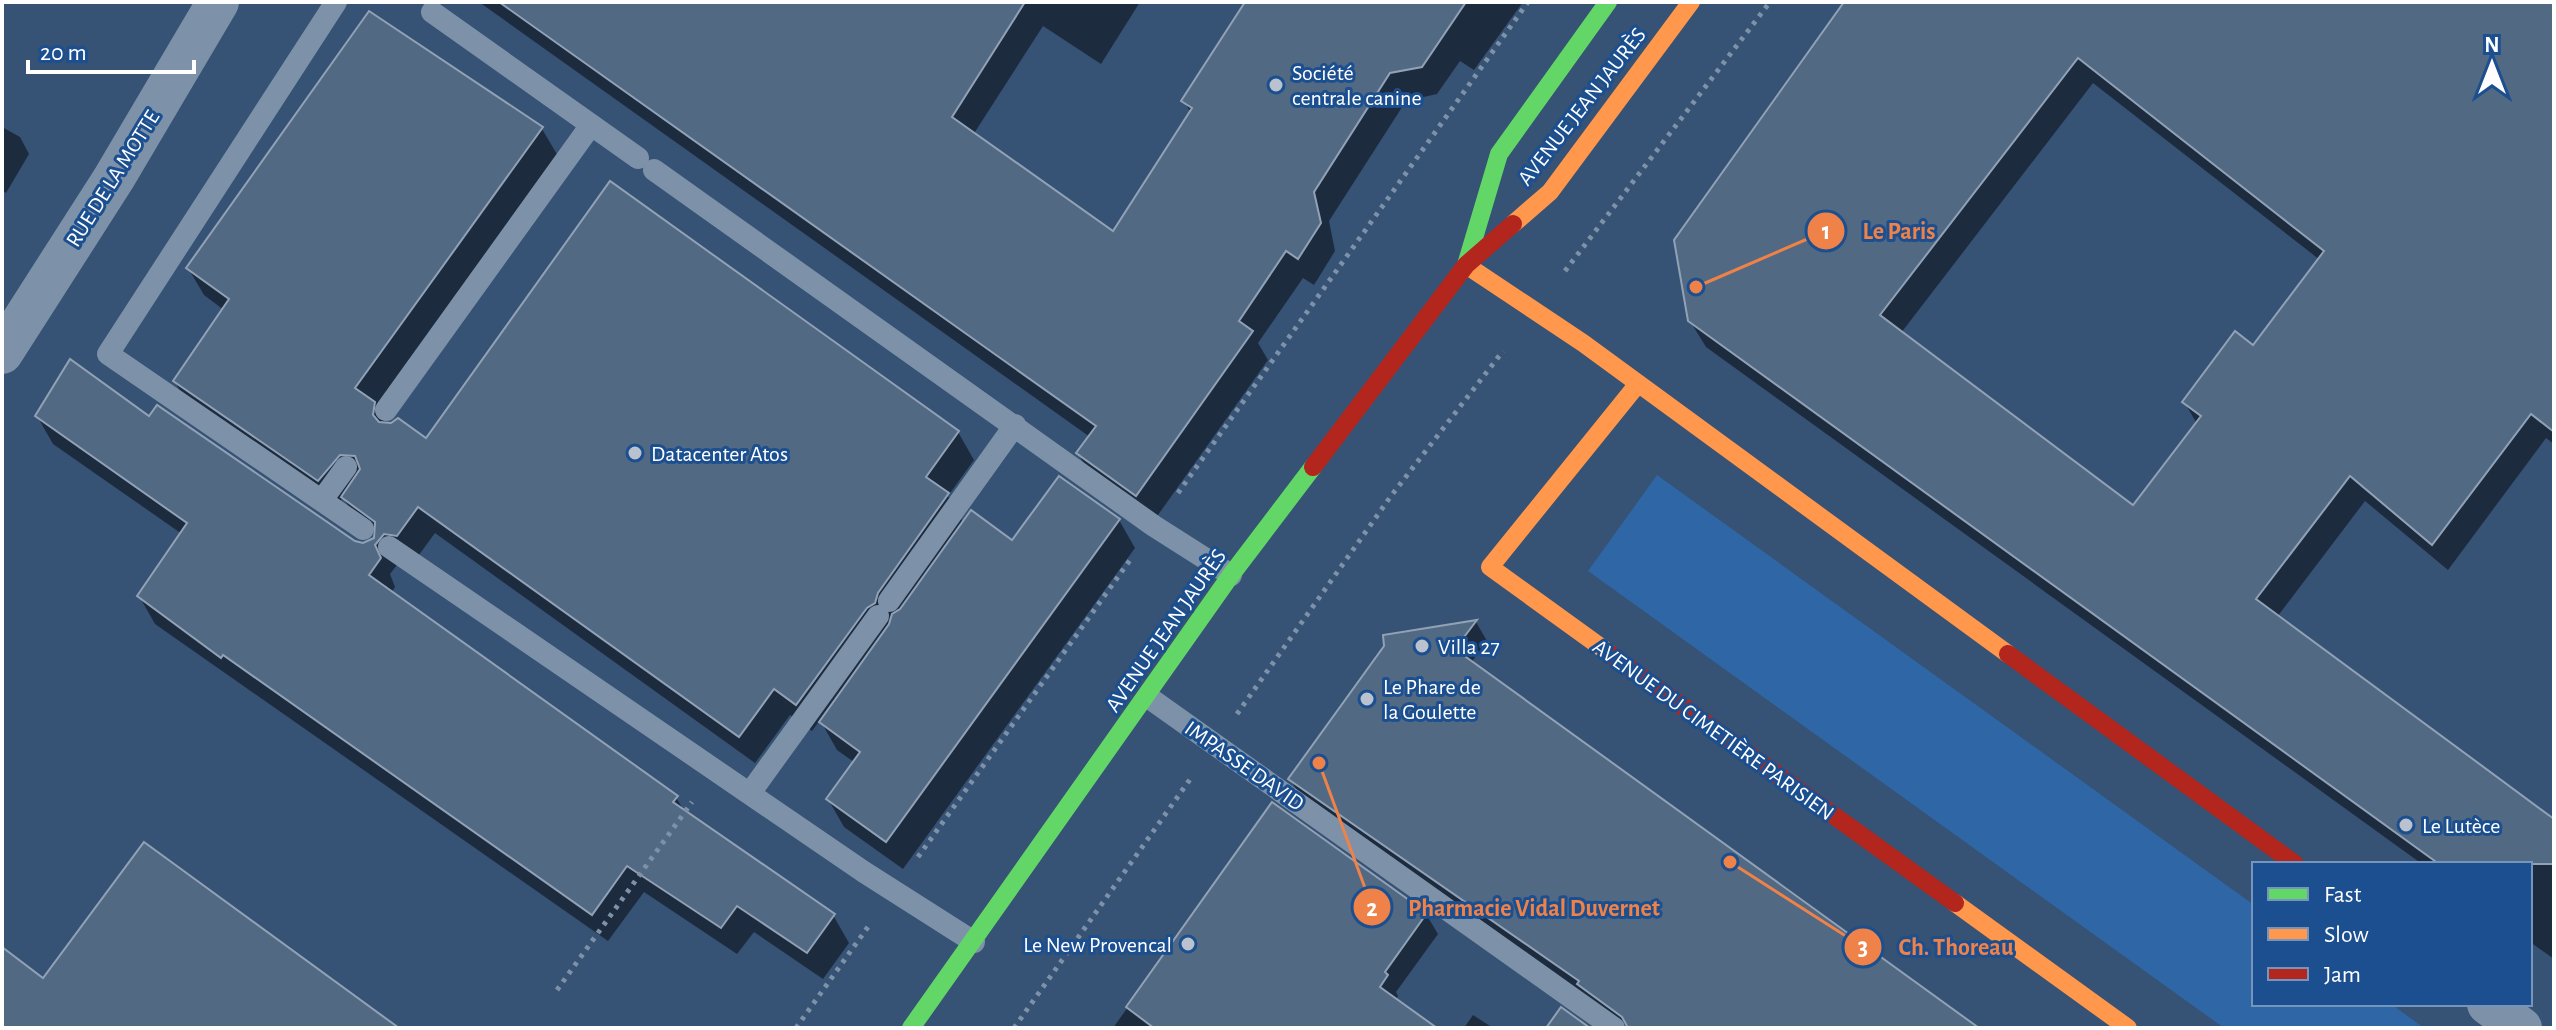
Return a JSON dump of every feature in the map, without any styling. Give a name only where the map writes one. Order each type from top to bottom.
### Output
[{"type":"street","name":"RUE DE LA MOTTE","points":[[2,353],[114,178],[218,2]]},
{"type":"street","name":"AVENUE JEAN JAURÈS","points":[[1466,265],[1499,154],[1608,2]]},
{"type":"street","name":"AVENUE JEAN JAURÈS","points":[[911,1028],[1148,697],[1231,575],[1466,265],[1550,192],[1691,2]]},
{"type":"street","points":[[1466,265],[1583,343],[2292,862]]},
{"type":"street","name":"AVENUE DU CIMETIÈRE PARISIEN","points":[[1637,385],[1490,567],[2128,1028]]},
{"type":"street","points":[[2491,1006],[2521,1028]]},
{"type":"lane","points":[[336,2],[108,354],[363,529]]},
{"type":"lane","points":[[432,12],[1154,526],[1231,575]]},
{"type":"lane","points":[[386,410],[591,125]]},
{"type":"lane","points":[[750,793],[1015,425]]},
{"type":"lane","points":[[322,500],[346,467]]},
{"type":"lane","points":[[389,547],[974,942]]},
{"type":"lane","name":"IMPASSE DAVID","points":[[1148,697],[1614,1028]]},
{"type":"path","points":[[1014,1028],[1391,496],[1770,2]]},
{"type":"path","points":[[557,990],[716,770]]},
{"type":"shaded area","points":[[1657,475],[2252,904],[2252,1006],[2394,1006],[2424,1028],[2224,1028],[1588,571]]},
{"type":"building","points":[[499,2],[1025,2],[952,117],[1113,231],[1192,108],[1181,101],[1245,2],[1466,2],[1422,67],[1390,73],[1314,192],[1321,223],[1298,259],[1286,251],[1239,321],[1253,331],[1136,496],[1076,453],[1096,426]]},
{"type":"building","points":[[1844,2],[2554,2],[2554,432],[2531,414],[2432,545],[2350,476],[2256,599],[2554,819],[2554,864],[2436,862],[1688,321],[1674,240]],"holes":[[[2078,58],[2324,251],[2253,345],[2235,331],[2182,402],[2201,416],[2133,505],[1880,315]]]},
{"type":"building","name":"Datacenter Atos","points":[[369,11],[543,127],[355,388],[375,402],[373,415],[379,422],[391,423],[398,418],[426,438],[610,181],[959,431],[926,477],[949,493],[878,593],[875,603],[867,608],[796,705],[774,689],[739,737],[418,507],[397,536],[384,534],[375,545],[381,558],[369,575],[678,796],[673,802],[835,914],[807,953],[737,906],[721,928],[627,866],[592,915],[223,655],[221,658],[137,596],[187,523],[35,416],[70,359],[149,416],[157,405],[355,541],[363,543],[374,538],[375,522],[341,497],[360,469],[355,456],[340,455],[318,481],[173,381],[229,299],[186,268]]},
{"type":"building","points":[[1059,476],[1120,519],[886,842],[826,799],[860,752],[819,722],[889,624],[892,614],[900,609],[971,510],[1012,540]]},
{"type":"building","points":[[1477,620],[1455,649],[1979,1028],[1628,1028],[1622,1017],[1577,984],[1579,981],[1288,779],[1384,646],[1383,635]]},
{"type":"building","points":[[1272,802],[1427,913],[1385,972],[1388,975],[1380,987],[1437,1028],[1154,1028],[1126,1007]]},
{"type":"building","points":[[144,842],[399,1028],[2,1028],[2,947],[43,978]]},
{"type":"building","points":[[1561,1007],[1590,1028],[1546,1028]]},
{"type":"traffic: fast","points":[[1466,265],[1499,154],[1608,2]]},
{"type":"traffic: fast","points":[[911,1028],[1231,575],[1313,467]]},
{"type":"traffic: slow","points":[[1513,224],[1550,192],[1691,2]]},
{"type":"traffic: slow","points":[[1466,265],[1583,343],[2008,654]]},
{"type":"traffic: slow","points":[[1609,653],[1490,567],[1637,385]]},
{"type":"traffic: slow","points":[[1955,903],[2128,1028]]},
{"type":"traffic: jam","points":[[1313,467],[1466,265],[1513,224]]},
{"type":"traffic: jam","points":[[1609,653],[1955,903]]},
{"type":"traffic: jam","points":[[2008,654],[2292,862]]},
{"type":"place","name":"Société centrale canine","points":[[1276,85]]},
{"type":"place","name":"Le Paris","points":[[1696,287]]},
{"type":"place","name":"Datacenter Atos","points":[[635,453]]},
{"type":"place","name":"Villa 27","points":[[1422,646]]},
{"type":"place","name":"Le Phare de la Goulette","points":[[1367,699]]},
{"type":"place","name":"Pharmacie Vidal Duvernet","points":[[1319,763]]},
{"type":"place","name":"Le Lutèce","points":[[2406,825]]},
{"type":"place","name":"Ch. Thoreau","points":[[1730,862]]},
{"type":"place","name":"Le New Provencal","points":[[1188,944]]}]
